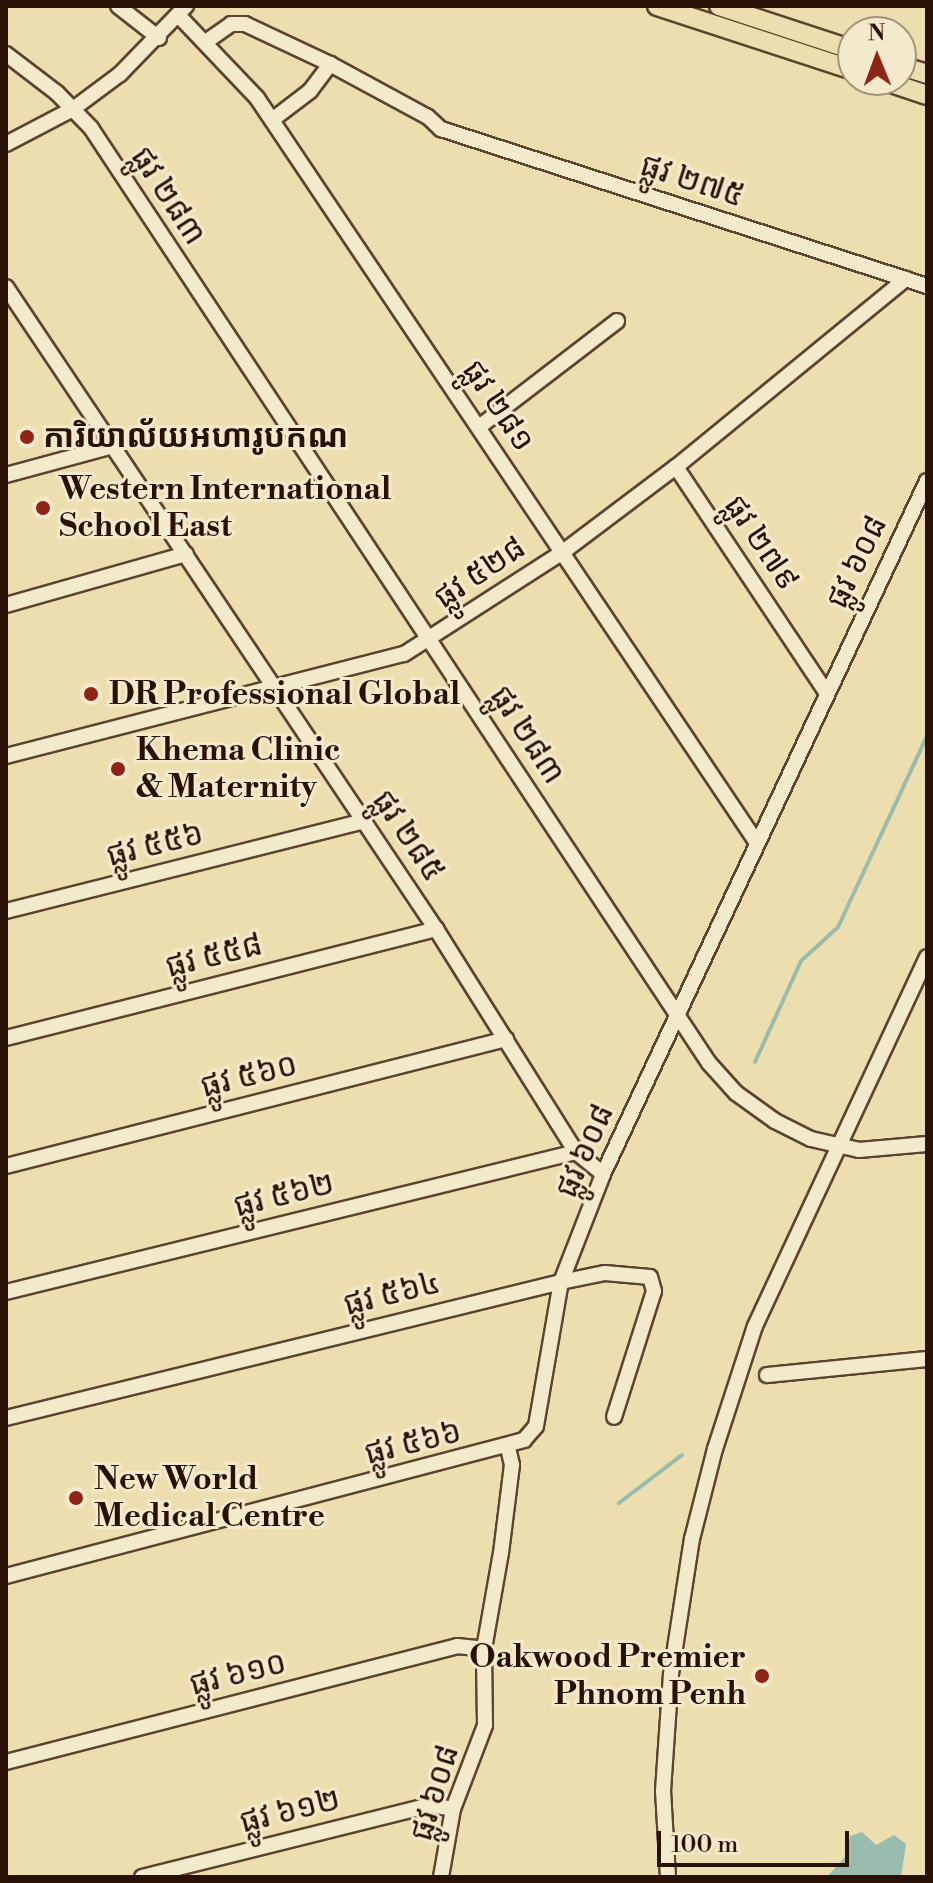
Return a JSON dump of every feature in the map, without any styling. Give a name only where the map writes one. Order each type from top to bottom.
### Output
[{"type":"main road","points":[[657,6],[700,13],[837,65]]},
{"type":"main road","points":[[719,6],[837,45]]},
{"type":"main road","points":[[833,64],[837,59]]},
{"type":"street","points":[[118,6],[159,38]]},
{"type":"street","points":[[6,144],[73,109],[159,38],[182,11]]},
{"type":"street","name":"ផ្លូវ ២៨១","points":[[182,11],[272,120],[755,840]]},
{"type":"street","name":"ផ្លូវ ២៧៥","points":[[207,41],[231,24],[245,24],[330,64],[428,117],[441,129],[927,286]]},
{"type":"street","name":"ផ្លូវ ២៨៣","points":[[6,54],[73,109],[91,128],[677,1015],[736,1093],[775,1121],[838,1146],[859,1150],[927,1144]]},
{"type":"street","points":[[272,120],[310,91],[330,64]]},
{"type":"street","name":"ផ្លូវ ៥២៨","points":[[6,756],[278,690],[404,654],[431,640],[563,552],[676,467],[906,279]]},
{"type":"street","name":"ផ្លូវ ២៨៥","points":[[6,287],[365,821],[576,1152],[603,1174]]},
{"type":"street","points":[[479,427],[617,321]]},
{"type":"street","points":[[6,475],[113,446]]},
{"type":"street","name":"ផ្លូវ ២៧៩","points":[[676,467],[825,690]]},
{"type":"street","name":"ផ្លូវ ៦០៨","points":[[441,1877],[453,1809],[485,1725],[484,1649],[512,1465],[508,1448],[536,1426],[561,1282],[603,1174],[755,840],[927,481]]},
{"type":"street","points":[[6,605],[186,554]]},
{"type":"street","name":"ផ្លូវ ៥៥៦","points":[[6,911],[365,821]]},
{"type":"street","name":"ផ្លូវ ៥៥៨","points":[[6,1038],[436,929]]},
{"type":"street","points":[[668,1877],[663,1791],[671,1674],[692,1539],[715,1449],[755,1326],[927,957]]},
{"type":"street","name":"ផ្លូវ ៥៦០","points":[[6,1166],[506,1039]]},
{"type":"street","name":"ផ្លូវ ៥៦២","points":[[6,1292],[576,1152]]},
{"type":"street","name":"ផ្លូវ ៥៦៤","points":[[6,1418],[561,1282],[605,1273],[650,1277],[654,1291],[614,1417]]},
{"type":"street","points":[[767,1375],[927,1359]]},
{"type":"street","name":"ផ្លូវ ៥៦៦","points":[[6,1576],[508,1448]]},
{"type":"street","name":"ផ្លូវ ៦១០","points":[[6,1762],[457,1646],[484,1649]]},
{"type":"street","name":"ផ្លូវ ៦១២","points":[[142,1877],[431,1805],[453,1809]]},
{"type":"shaded area","points":[[862,1832],[876,1845],[894,1835],[906,1844],[901,1877],[827,1877],[845,1857],[850,1836]]},
{"type":"waterway","points":[[755,1062],[801,961],[838,927],[927,736]]},
{"type":"waterway","points":[[619,1503],[682,1455]]},
{"type":"place","name":"ការិយាល័យអហារូបកណ","points":[[27,437]]},
{"type":"place","name":"Western International School East","points":[[43,508]]},
{"type":"place","name":"DR Professional Global","points":[[91,694]]},
{"type":"place","name":"Khema Clinic & Maternity","points":[[118,769]]},
{"type":"place","name":"New World Medical Centre","points":[[76,1498]]},
{"type":"place","name":"Oakwood Premier Phnom Penh","points":[[762,1676]]}]
